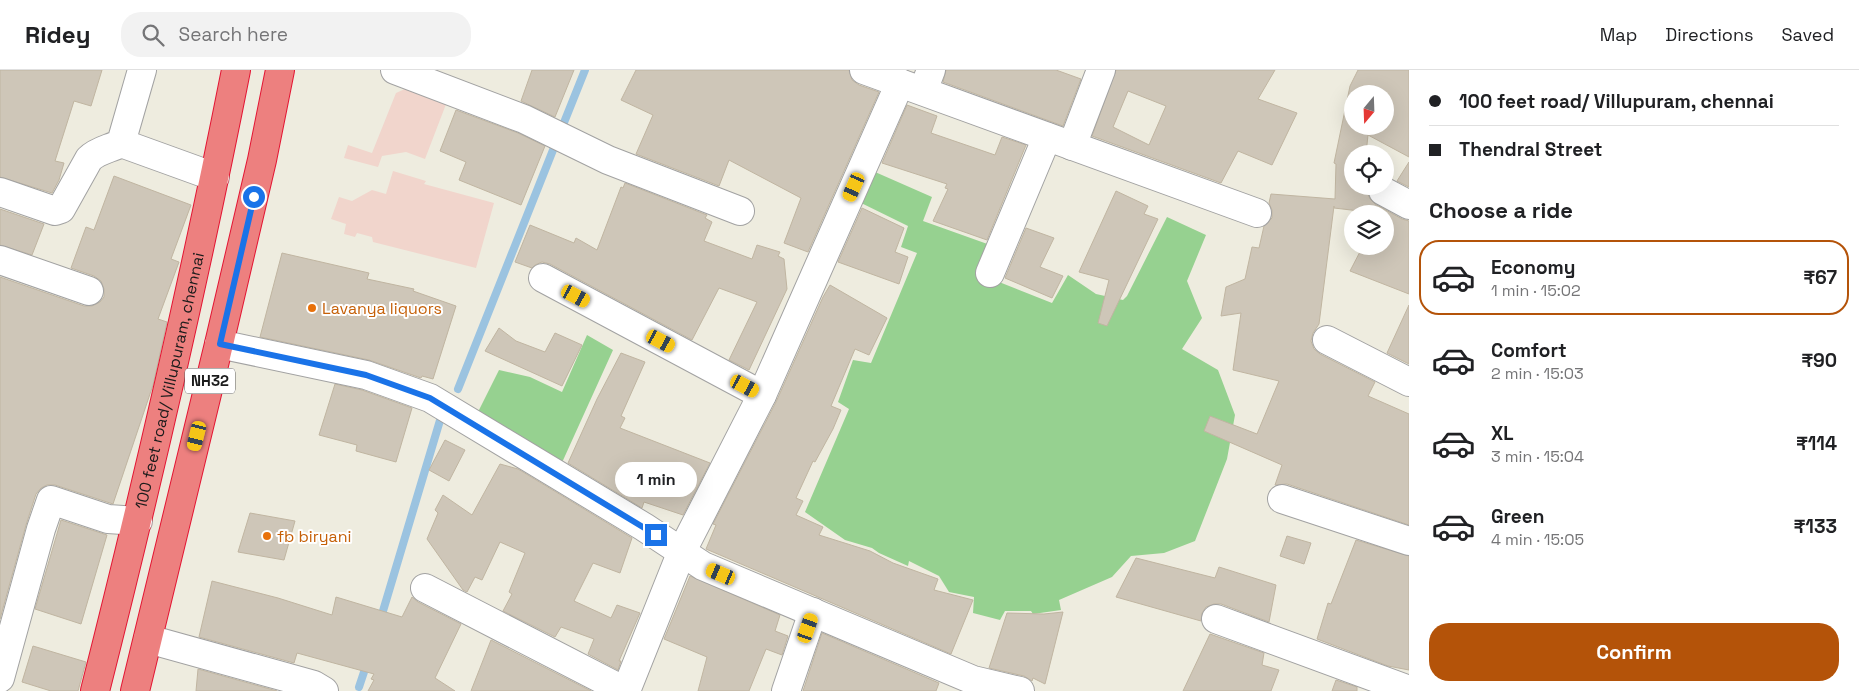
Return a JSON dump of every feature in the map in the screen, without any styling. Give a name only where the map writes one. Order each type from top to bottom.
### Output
[{"type":"highway","name":"100 feet road/ Villupuram, chennai","points":[[95,691],[138,521],[215,177],[236,70]]},
{"type":"highway","name":"NH32","points":[[135,691],[220,344],[262,160],[280,70]]},
{"type":"street","points":[[0,192],[55,211],[61,209],[89,159],[96,153],[121,143],[142,70]]},
{"type":"street","points":[[394,70],[524,119],[608,160],[740,211]]},
{"type":"street","points":[[864,70],[918,82],[1047,137],[1257,214]]},
{"type":"street","points":[[1072,146],[1101,70]]},
{"type":"street","points":[[425,588],[625,691],[682,551],[918,82]]},
{"type":"street","points":[[990,272],[1047,137]]},
{"type":"street","points":[[121,143],[215,177]]},
{"type":"street","points":[[1390,195],[1409,205]]},
{"type":"street","points":[[0,260],[89,291]]},
{"type":"street","points":[[543,278],[762,395]]},
{"type":"street","points":[[1327,340],[1409,382]]},
{"type":"street","points":[[220,344],[366,375],[430,398],[682,551],[703,566],[813,612],[971,686],[1020,691]]},
{"type":"street","points":[[0,678],[41,529],[51,500],[108,519],[138,521]]},
{"type":"street","points":[[1282,500],[1409,541]]},
{"type":"street","points":[[786,691],[813,612]]},
{"type":"street","points":[[1216,619],[1400,689]]},
{"type":"street","points":[[148,639],[314,685],[324,691]]},
{"type":"shaded area","points":[[407,88],[419,95],[427,92],[448,99],[425,159],[406,152],[382,156],[378,167],[344,158],[348,145],[372,153],[396,93]]},
{"type":"shaded area","points":[[393,171],[426,181],[424,184],[494,203],[476,268],[373,242],[372,237],[357,233],[355,237],[344,234],[346,224],[331,219],[339,197],[352,201],[372,190],[386,194]]},
{"type":"green space","points":[[866,168],[932,197],[923,221],[993,246],[984,276],[1052,303],[1068,275],[1096,294],[1123,300],[1127,296],[1167,217],[1206,235],[1187,281],[1202,318],[1182,349],[1218,370],[1235,415],[1227,459],[1195,541],[1164,553],[1131,556],[1112,577],[1059,600],[1061,610],[1033,614],[1031,611],[1005,611],[1000,620],[973,613],[974,597],[949,592],[939,576],[909,561],[908,566],[872,548],[845,540],[805,512],[849,409],[838,402],[853,360],[871,363],[917,253],[901,247],[908,226],[853,199]]},
{"type":"green space","points":[[587,335],[613,350],[560,467],[476,416],[499,370],[530,377],[562,392]]},
{"type":"building","points":[[0,70],[102,70],[91,106],[74,101],[55,161],[64,163],[59,180],[52,193],[0,177]]},
{"type":"building","points":[[532,70],[574,70],[555,117],[521,101]]},
{"type":"building","points":[[636,70],[849,70],[852,80],[859,85],[879,92],[808,252],[784,243],[801,198],[729,160],[719,186],[636,154],[653,115],[621,100]]},
{"type":"building","points":[[946,70],[1056,70],[1081,79],[1063,126],[943,82]]},
{"type":"building","points":[[1116,70],[1275,70],[1258,99],[1297,113],[1272,165],[1238,151],[1221,183],[1092,136]],"holes":[[[1128,91],[1166,106],[1149,145],[1113,127]]]},
{"type":"building","points":[[1358,70],[1409,70],[1409,157],[1394,149],[1394,145],[1387,145],[1368,135],[1394,135],[1394,85],[1350,85]]},
{"type":"building","points":[[907,105],[937,116],[931,133],[995,155],[1002,137],[1026,145],[987,240],[933,221],[948,189],[945,188],[947,184],[882,163]]},
{"type":"building","points":[[456,110],[518,133],[545,146],[521,205],[459,180],[466,162],[440,151]]},
{"type":"building","points":[[1344,115],[1344,135],[1368,135],[1367,145],[1344,145],[1344,195],[1368,195],[1377,205],[1344,205],[1344,209],[1334,208],[1334,206],[1319,324],[1313,333],[1311,341],[1314,349],[1320,354],[1375,382],[1368,396],[1409,414],[1409,525],[1287,484],[1275,485],[1282,465],[1204,431],[1210,416],[1257,434],[1279,381],[1233,370],[1241,313],[1221,316],[1226,287],[1245,279],[1252,247],[1259,248],[1264,226],[1272,218],[1272,210],[1269,203],[1271,194],[1335,199],[1336,164],[1334,163]]},
{"type":"building","points":[[1409,162],[1409,187],[1397,181]]},
{"type":"building","points":[[114,176],[191,205],[171,259],[179,262],[158,319],[167,322],[153,385],[113,504],[55,485],[47,485],[36,494],[0,619],[0,277],[84,306],[92,306],[100,302],[104,297],[101,281],[94,276],[71,268],[86,227],[94,230]]},
{"type":"building","points":[[625,183],[707,215],[705,218],[712,222],[704,241],[752,259],[757,245],[780,252],[778,256],[784,259],[787,289],[749,370],[729,360],[757,302],[719,288],[692,340],[550,264],[542,262],[532,268],[515,262],[530,225],[574,243],[576,238],[597,250],[621,187],[623,188]]},
{"type":"building","points":[[1116,191],[1148,206],[1144,214],[1158,219],[1107,326],[1098,323],[1109,280],[1079,272]]},
{"type":"building","points":[[862,208],[904,228],[895,252],[908,257],[899,284],[838,262]]},
{"type":"building","points":[[0,209],[44,224],[32,255],[0,245]]},
{"type":"building","points":[[1394,215],[1409,221],[1409,294],[1350,271],[1358,255],[1394,255]]},
{"type":"building","points":[[1026,228],[1054,238],[1040,267],[1063,276],[1052,298],[1005,278]]},
{"type":"building","points":[[282,253],[369,273],[367,279],[414,289],[413,291],[456,306],[433,379],[422,376],[421,378],[369,360],[260,337]]},
{"type":"building","points":[[830,285],[887,318],[869,355],[855,349],[831,406],[841,410],[815,462],[813,461],[796,498],[803,501],[796,515],[823,527],[819,535],[870,551],[893,563],[938,579],[934,590],[973,600],[951,654],[706,549],[716,525],[713,524],[776,402]]},
{"type":"building","points":[[1409,305],[1409,364],[1387,353]]},
{"type":"building","points":[[499,328],[516,341],[545,352],[555,333],[582,345],[562,386],[485,351]]},
{"type":"building","points":[[621,353],[645,362],[621,416],[625,418],[620,428],[710,463],[683,515],[644,502],[642,508],[568,463],[597,399]]},
{"type":"building","points":[[335,384],[362,390],[412,408],[396,462],[356,451],[357,445],[319,435]]},
{"type":"building","points":[[445,440],[465,450],[449,481],[429,470]]},
{"type":"building","points":[[500,464],[518,469],[632,538],[620,573],[593,563],[574,601],[611,618],[617,605],[640,613],[619,661],[621,661],[618,670],[588,654],[594,639],[561,627],[555,637],[503,611],[512,594],[509,592],[525,553],[500,542],[482,580],[475,577],[467,592],[463,590],[427,539],[438,513],[435,510],[443,495],[472,515]]},
{"type":"building","name":"fb biryani","points":[[250,513],[295,521],[284,560],[238,552]]},
{"type":"building","points":[[61,520],[107,535],[81,624],[35,609]]},
{"type":"building","points":[[1287,536],[1311,543],[1304,564],[1280,556]]},
{"type":"building","points":[[1356,540],[1409,556],[1409,670],[1388,666],[1317,639],[1328,603],[1331,604]]},
{"type":"building","points":[[1136,558],[1215,578],[1219,567],[1276,585],[1269,622],[1221,604],[1206,607],[1202,613],[1201,621],[1116,597]]},
{"type":"building","points":[[690,576],[780,615],[775,631],[788,636],[782,655],[766,649],[749,691],[698,691],[707,657],[664,639]]},
{"type":"building","points":[[212,581],[278,598],[332,615],[336,597],[402,617],[412,597],[461,624],[435,678],[455,691],[368,691],[374,680],[371,679],[374,674],[297,653],[294,663],[199,637]]},
{"type":"building","points":[[1063,612],[1045,684],[1033,678],[1032,681],[1024,676],[989,668],[1007,613],[1044,614]]},
{"type":"building","points":[[822,633],[939,683],[936,691],[803,691]]},
{"type":"building","points":[[1210,634],[1264,653],[1262,665],[1279,670],[1271,691],[1183,691]]},
{"type":"building","points":[[491,640],[591,691],[471,691]]},
{"type":"building","points":[[33,646],[86,662],[78,691],[51,691],[22,682]]},
{"type":"building","points":[[198,669],[277,691],[196,691]]},
{"type":"building","points":[[1336,680],[1357,687],[1357,691],[1332,691]]},
{"type":"waterway","points":[[563,125],[585,70]]},
{"type":"waterway","points":[[458,389],[555,145]]},
{"type":"waterway","points":[[380,621],[441,417]]},
{"type":"waterway","points":[[359,687],[367,663]]},
{"type":"place","name":"Lavanya liquors","points":[[312,308]]},
{"type":"place","name":"fb biryani","points":[[267,536]]},
{"type":"route","points":[[254,197],[220,344],[366,375],[430,398],[656,535]]}]
